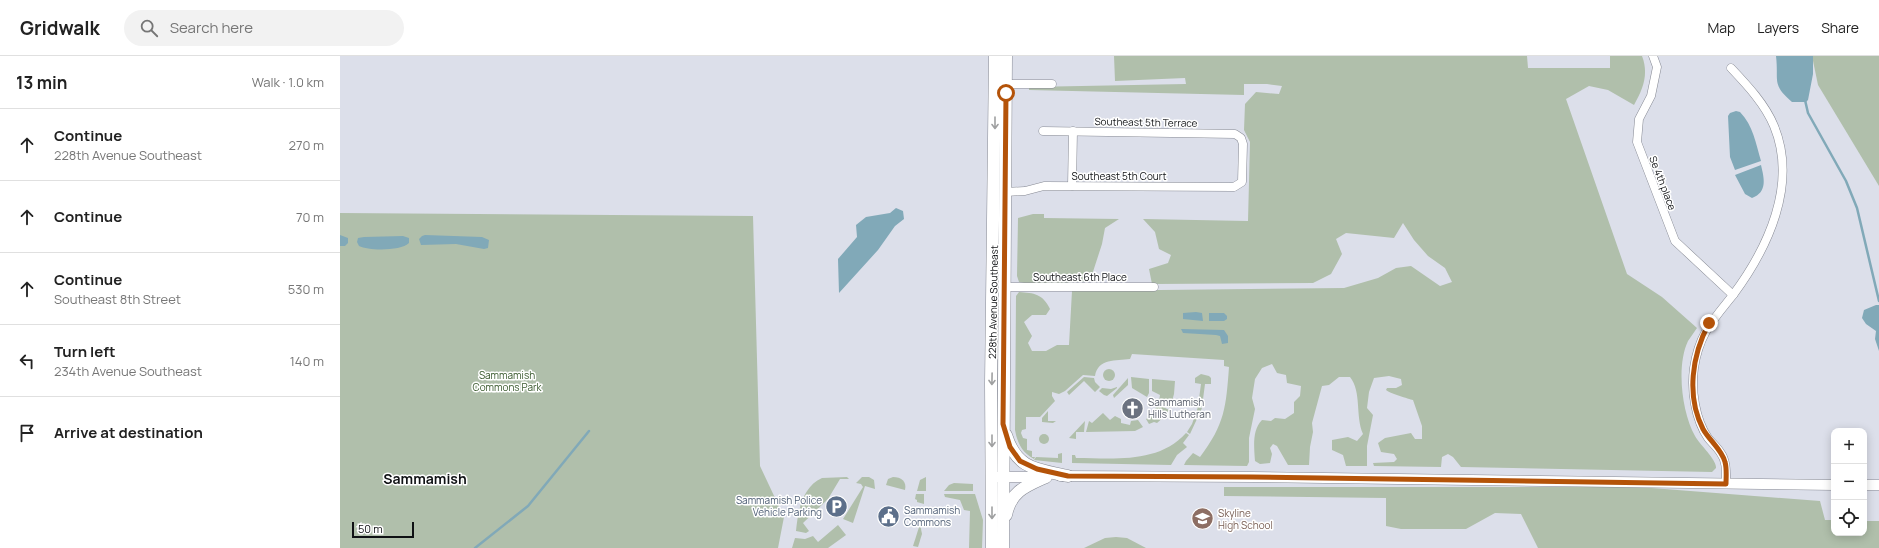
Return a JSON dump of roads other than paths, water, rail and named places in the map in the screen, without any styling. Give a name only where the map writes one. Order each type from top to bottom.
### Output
[{"type":"main road","name":"228th Avenue Southeast","points":[[995,56],[997,477],[1003,548]]},
{"type":"main road","name":"228th Avenue Southeast","points":[[992,548],[997,477],[1003,424],[1006,56]]},
{"type":"main road","points":[[1003,424],[1010,447],[1020,461],[1037,469],[1068,476]]},
{"type":"main road","points":[[1003,534],[1008,509],[1015,495],[1022,488],[1046,477]]},
{"type":"street","name":"Se 4th place","points":[[1653,56],[1657,67],[1651,96],[1639,119],[1637,142],[1674,241],[1733,295]]},
{"type":"street","points":[[1726,484],[1725,461],[1702,427],[1693,391],[1697,354],[1704,334],[1717,313],[1733,295],[1767,241],[1780,199],[1783,180],[1780,149],[1774,126],[1766,110],[1731,68]]},
{"type":"street","points":[[1006,84],[1052,84]]},
{"type":"street","name":"Southeast 5th Terrace","points":[[1043,131],[1230,133],[1241,138],[1243,144],[1243,179],[1241,184],[1234,187]]},
{"type":"street","points":[[1072,131],[1072,186]]},
{"type":"street","name":"Southeast 5th Court","points":[[1006,192],[1025,191],[1040,186],[1234,187]]},
{"type":"street","name":"Southeast 6th Place","points":[[1005,287],[1154,287]]},
{"type":"street","points":[[997,477],[1252,477],[1831,485]]},
{"type":"street","points":[[1867,485],[1879,486]]},
{"type":"water","points":[[1776,56],[1813,56],[1813,74],[1808,100],[1806,102],[1792,102],[1781,91],[1777,82]]},
{"type":"water","points":[[1736,111],[1740,112],[1744,117],[1754,135],[1761,161],[1735,170],[1730,157],[1728,116],[1730,113]]},
{"type":"water","points":[[1761,165],[1764,180],[1763,188],[1761,192],[1752,198],[1745,194],[1735,175]]},
{"type":"water","points":[[896,208],[903,211],[904,219],[895,226],[878,250],[839,293],[838,259],[857,237],[856,225],[866,217],[890,213]]},
{"type":"water","points":[[340,235],[348,238],[348,243],[345,246],[340,246]]},
{"type":"water","points":[[425,235],[482,237],[489,240],[488,248],[484,249],[456,244],[421,245],[419,239]]},
{"type":"water","points":[[403,236],[409,238],[409,243],[405,246],[392,249],[364,248],[359,246],[357,242],[358,238],[364,237]]},
{"type":"water","points":[[1879,305],[1879,351],[1875,339],[1876,331],[1866,324],[1862,318],[1864,310]]},
{"type":"water","points":[[1183,313],[1202,313],[1203,321],[1183,319]]},
{"type":"water","points":[[1209,313],[1224,313],[1227,316],[1227,319],[1224,321],[1209,321]]},
{"type":"water","points":[[1181,329],[1224,330],[1228,336],[1228,343],[1222,344],[1220,336],[1183,333]]},
{"type":"waterway","points":[[1805,100],[1808,113],[1846,181],[1857,208],[1879,301]]},
{"type":"waterway","points":[[475,548],[528,506],[589,431]]},
{"type":"place","name":"Sammamish Hills Lutheran","points":[[1132,408]]},
{"type":"place","name":"Sammamish Police Vehicle Parking","points":[[837,506]]},
{"type":"place","name":"Sammamish Commons","points":[[889,516]]},
{"type":"place","name":"Skyline High School","points":[[1202,519]]},
{"type":"district","name":"Sammamish","points":[[425,478]]},
{"type":"park label","name":"Sammamish Commons Park","points":[[507,380]]}]
